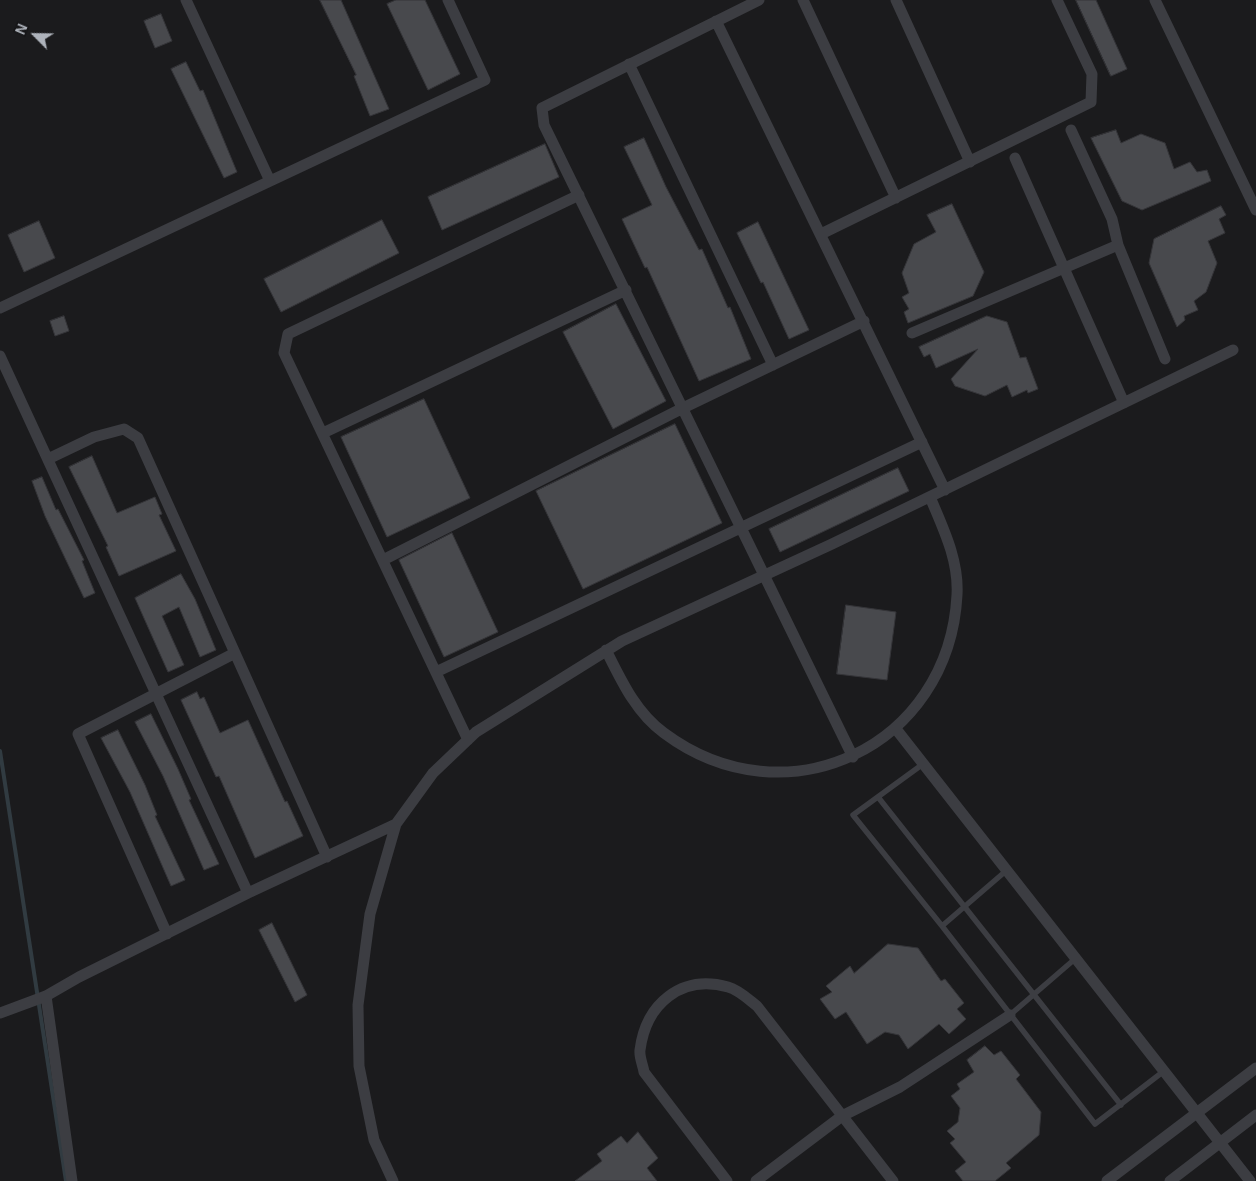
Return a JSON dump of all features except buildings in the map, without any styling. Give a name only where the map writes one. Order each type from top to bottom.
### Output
[{"type":"street","points":[[186,0],[270,181]]},
{"type":"street","points":[[0,308],[485,80],[448,0]]},
{"type":"street","points":[[759,0],[542,108],[544,125],[853,757]]},
{"type":"street","points":[[803,0],[896,198]]},
{"type":"street","points":[[821,234],[1091,102],[1092,74],[1057,0]]},
{"type":"street","points":[[1155,0],[1256,210]]},
{"type":"street","points":[[899,1],[970,162]]},
{"type":"street","points":[[716,21],[864,320],[945,490]]},
{"type":"street","points":[[629,64],[773,365]]},
{"type":"street","points":[[1071,130],[1112,219],[1118,245],[1165,359]]},
{"type":"street","points":[[1014,158],[1124,403]]},
{"type":"street","points":[[468,740],[284,353],[288,334],[579,195]]},
{"type":"street","points":[[912,333],[1118,245]]},
{"type":"street","points":[[322,433],[626,290]]},
{"type":"street","points":[[382,560],[683,408],[864,320]]},
{"type":"street","points":[[393,1181],[374,1140],[359,1066],[358,1005],[370,914],[396,824],[433,773],[476,732],[606,650],[945,490],[1233,350]]},
{"type":"street","points":[[0,356],[248,893]]},
{"type":"street","points":[[48,460],[94,437],[124,429],[138,438],[327,857]]},
{"type":"street","points":[[436,672],[922,442]]},
{"type":"street","points":[[606,650],[629,695],[640,708],[663,733],[706,759],[754,772],[805,772],[853,757],[896,729],[929,690],[950,644],[957,594],[950,544],[930,497]]},
{"type":"street","points":[[166,934],[78,734],[235,653]]},
{"type":"street","points":[[896,729],[1199,1113],[1250,1181]]},
{"type":"street","points":[[0,1012],[37,999],[248,893],[396,824]]},
{"type":"street","points":[[727,1181],[644,1072],[640,1052],[646,1026],[656,1005],[678,990],[704,984],[728,987],[739,992],[757,1006],[893,1181]]},
{"type":"street","points":[[37,999],[72,1181]]},
{"type":"street","points":[[756,1181],[842,1116],[900,1087],[1010,1015]]},
{"type":"street","points":[[1107,1181],[1256,1068]]},
{"type":"street","points":[[1170,1181],[1256,1115]]},
{"type":"lane","points":[[923,764],[853,815],[942,926],[1095,1124],[1164,1071]]},
{"type":"lane","points":[[878,796],[1121,1104]]},
{"type":"lane","points":[[942,926],[1006,870]]},
{"type":"lane","points":[[1010,1015],[1076,958]]},
{"type":"waterway","points":[[0,751],[66,1181]]}]
